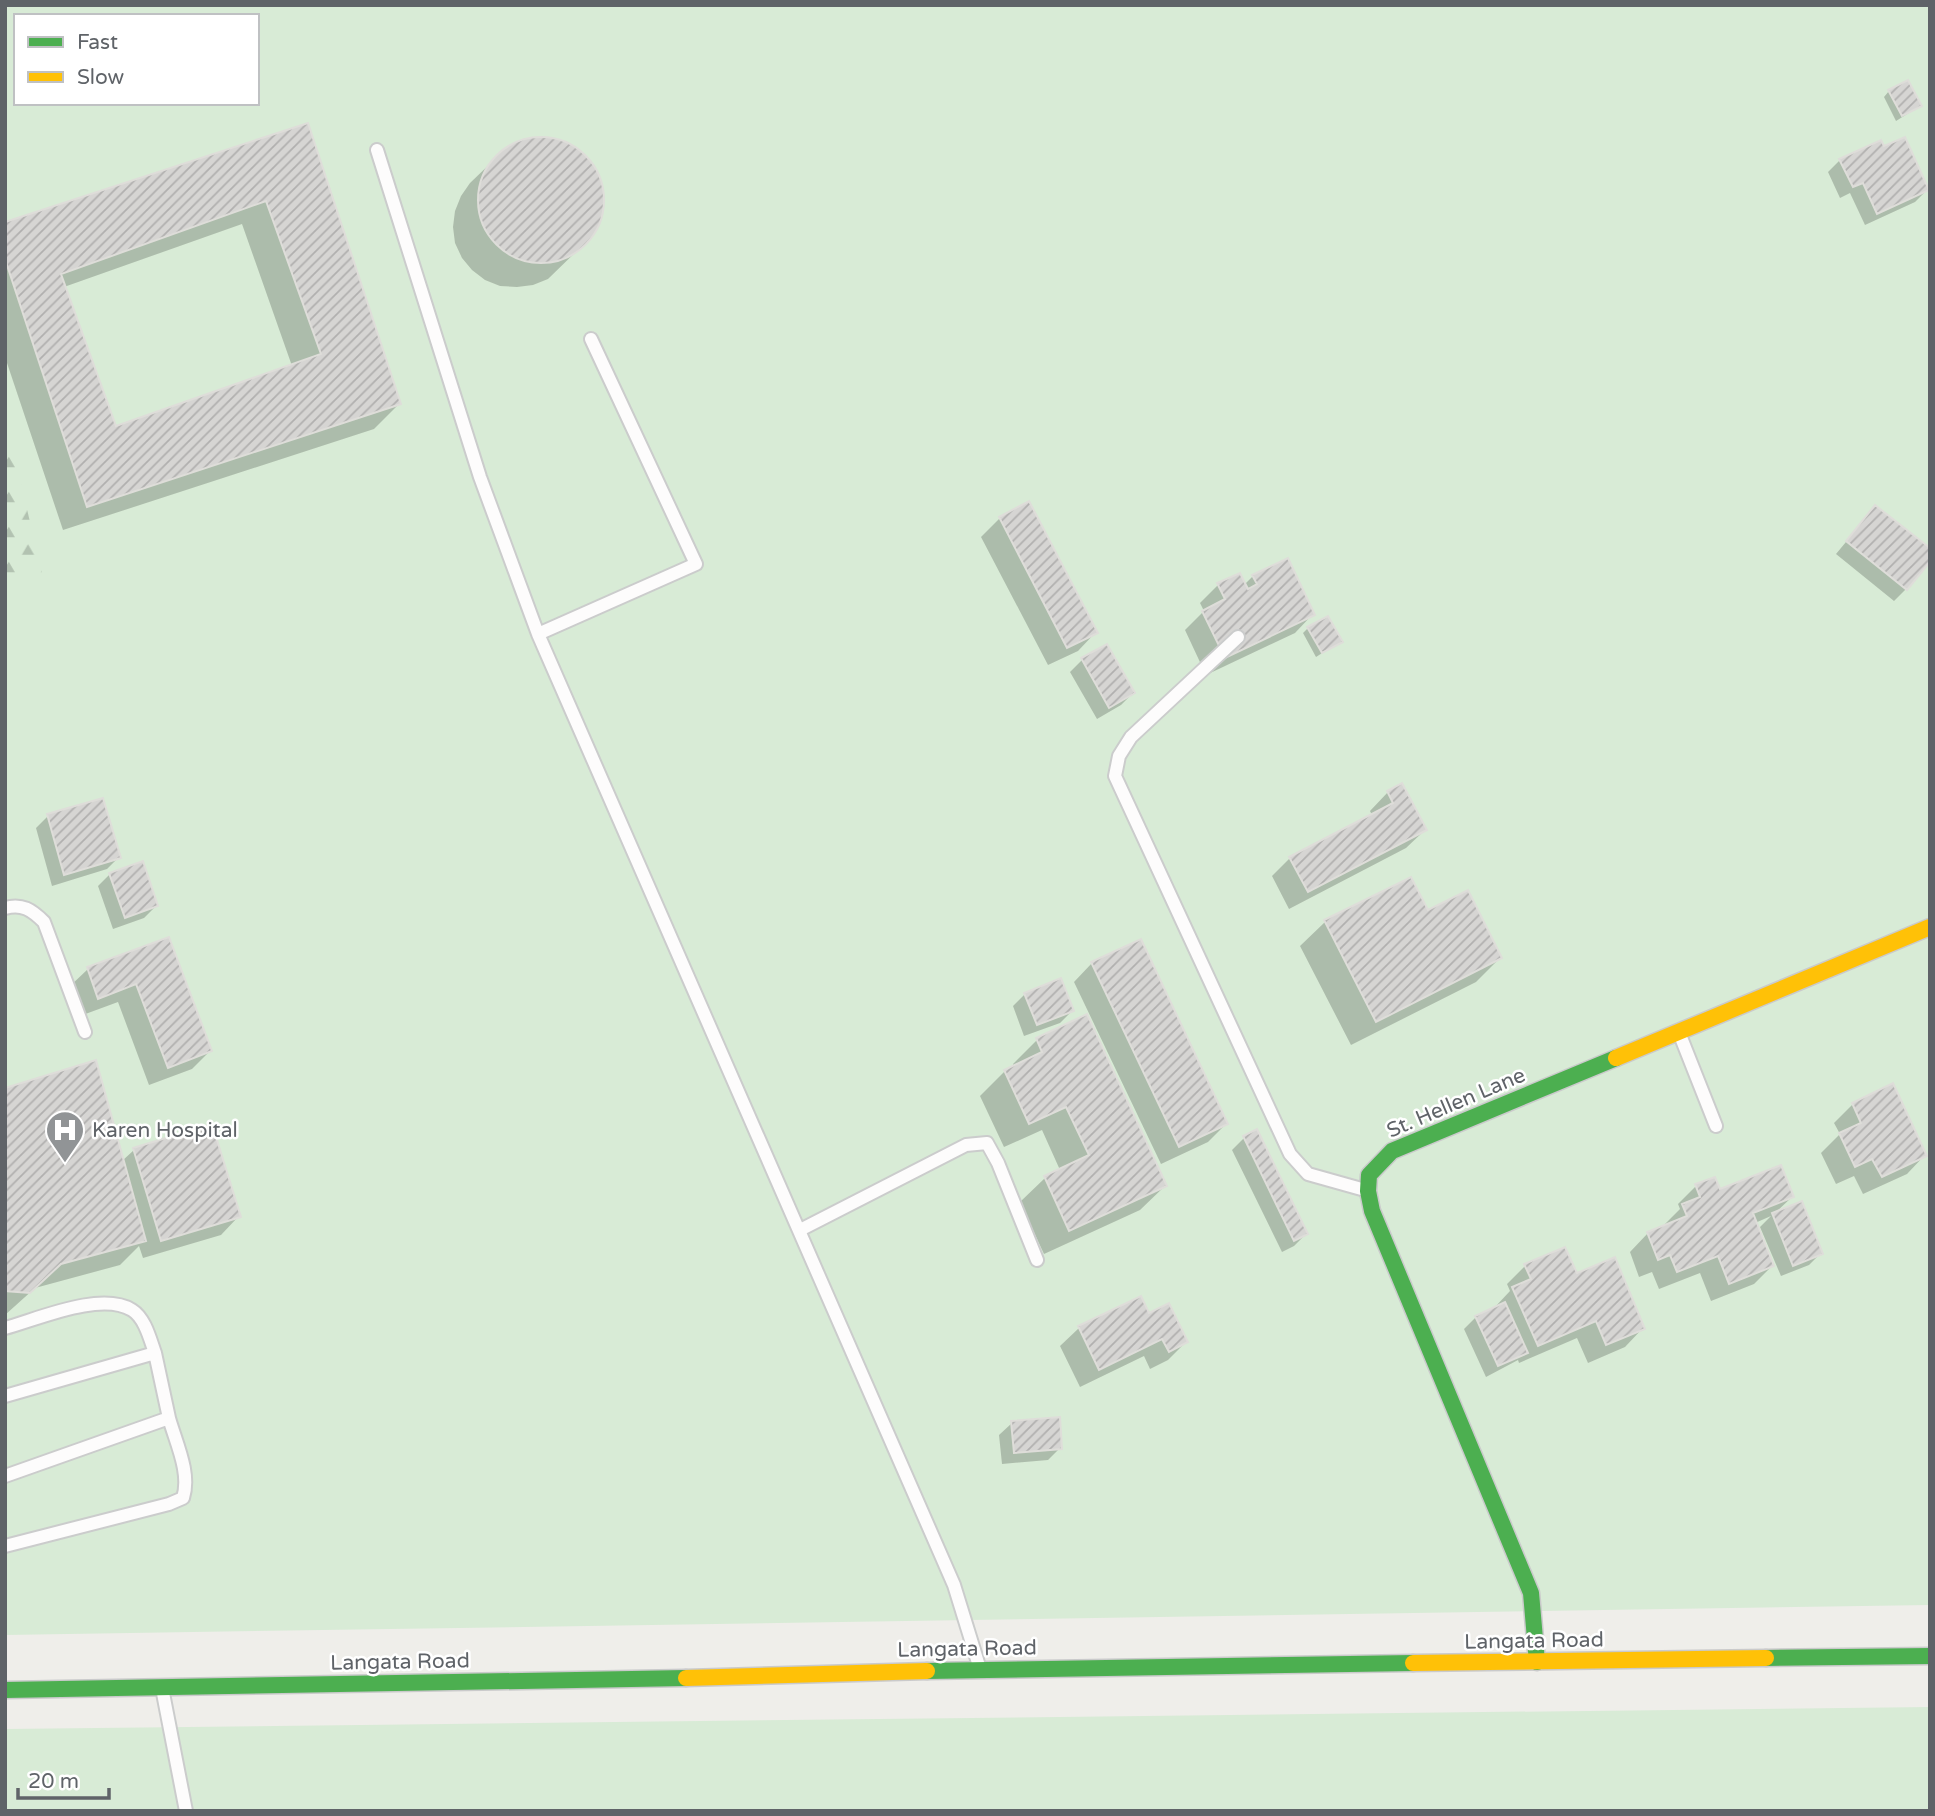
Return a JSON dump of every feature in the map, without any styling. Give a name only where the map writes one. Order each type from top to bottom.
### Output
[{"type":"main road","name":"St. Hellen Lane","points":[[1368,1191],[1369,1175],[1392,1151],[1930,927]]},
{"type":"main road","points":[[1368,1191],[1372,1211],[1531,1593],[1537,1662]]},
{"type":"main road","name":"Langata Road","points":[[5,1690],[556,1682],[980,1670],[1930,1656]]},
{"type":"lane","points":[[377,150],[480,477],[538,634],[954,1584],[980,1670]]},
{"type":"lane","points":[[538,634],[696,564],[591,339]]},
{"type":"lane","points":[[1238,636],[1131,737],[1119,757],[1115,776],[1290,1154],[1308,1174],[1368,1191]]},
{"type":"lane","points":[[5,908],[24,907],[44,922],[85,1032]]},
{"type":"lane","points":[[1679,1031],[1716,1126]]},
{"type":"lane","points":[[800,1230],[967,1145],[987,1143],[998,1163],[1037,1260]]},
{"type":"lane","points":[[5,1328],[86,1305],[105,1303],[132,1310],[145,1326],[155,1353],[186,1488],[183,1498],[169,1504],[5,1546]]},
{"type":"lane","points":[[5,1396],[155,1353]]},
{"type":"lane","points":[[5,1476],[169,1418]]},
{"type":"lane","points":[[162,1686],[187,1811]]},
{"type":"green space","points":[[5,5],[1930,5],[1930,1605],[5,1635]]},
{"type":"green space","points":[[5,430],[13,450],[43,577],[5,573]]},
{"type":"green space","points":[[1930,1707],[1930,1811],[5,1811],[5,1729]]},
{"type":"building","points":[[1908,80],[1922,106],[1902,116],[1888,90]]},
{"type":"building","points":[[308,123],[401,404],[87,507],[5,259],[5,222]],"holes":[[[266,201],[321,354],[116,426],[61,274]]]},
{"type":"building","points":[[541,137],[565,141],[586,155],[600,176],[604,200],[600,224],[586,245],[565,259],[541,263],[517,259],[496,245],[482,224],[478,200],[482,176],[496,155],[517,141]]},
{"type":"building","points":[[1905,137],[1929,190],[1877,214],[1863,183],[1853,187],[1839,159],[1881,140],[1884,146]]},
{"type":"building","points":[[1029,501],[1098,633],[1067,648],[999,517]]},
{"type":"building","points":[[1875,505],[1930,548],[1930,562],[1907,590],[1846,541]]},
{"type":"building","points":[[1288,558],[1315,615],[1225,658],[1202,611],[1225,599],[1217,583],[1240,573],[1248,589],[1257,584],[1252,575]]},
{"type":"building","points":[[1328,616],[1343,642],[1322,653],[1307,627]]},
{"type":"building","points":[[1107,644],[1135,693],[1109,708],[1081,658]]},
{"type":"building","points":[[1402,783],[1427,830],[1308,892],[1289,857],[1393,803],[1387,791]]},
{"type":"building","points":[[103,798],[121,858],[64,875],[47,814]]},
{"type":"building","points":[[143,861],[158,906],[125,918],[109,873]]},
{"type":"building","points":[[1411,877],[1428,910],[1468,890],[1502,958],[1376,1022],[1324,920]]},
{"type":"building","points":[[169,937],[212,1051],[168,1068],[136,984],[98,999],[87,967]]},
{"type":"building","points":[[1141,939],[1228,1124],[1179,1147],[1091,962]]},
{"type":"building","points":[[1061,978],[1074,1011],[1037,1025],[1024,993]]},
{"type":"building","points":[[1087,1014],[1167,1186],[1069,1231],[1044,1176],[1089,1155],[1066,1107],[1029,1124],[1004,1070],[1042,1052],[1036,1038]]},
{"type":"building","name":"Karen Hospital","points":[[96,1060],[146,1241],[61,1264],[30,1293],[5,1291],[5,1088]]},
{"type":"building","points":[[1893,1083],[1927,1156],[1882,1177],[1872,1159],[1855,1167],[1839,1133],[1861,1123],[1852,1103]]},
{"type":"building","points":[[212,1124],[241,1217],[161,1241],[133,1148]]},
{"type":"building","points":[[1257,1129],[1308,1234],[1294,1241],[1243,1136]]},
{"type":"building","points":[[1781,1165],[1794,1197],[1753,1213],[1774,1266],[1729,1284],[1718,1256],[1677,1272],[1670,1255],[1658,1260],[1647,1232],[1687,1216],[1682,1204],[1700,1197],[1695,1184],[1715,1177],[1720,1189]]},
{"type":"building","points":[[1802,1201],[1823,1254],[1793,1266],[1772,1213]]},
{"type":"building","points":[[1565,1247],[1577,1273],[1615,1257],[1645,1329],[1606,1345],[1596,1321],[1538,1346],[1512,1287],[1531,1279],[1524,1264]]},
{"type":"building","points":[[1141,1296],[1149,1313],[1169,1303],[1188,1342],[1169,1352],[1162,1339],[1099,1370],[1078,1326]]},
{"type":"building","points":[[1505,1302],[1528,1353],[1498,1366],[1475,1316]]},
{"type":"building","points":[[1060,1417],[1062,1449],[1014,1453],[1011,1421]]},
{"type":"traffic: fast","points":[[1537,1662],[1531,1593],[1372,1211],[1368,1191],[1369,1175],[1392,1151],[1616,1058]]},
{"type":"traffic: fast","points":[[1766,1658],[1930,1656]]},
{"type":"traffic: fast","points":[[927,1671],[1413,1663]]},
{"type":"traffic: fast","points":[[5,1690],[686,1678]]},
{"type":"traffic: slow","points":[[1616,1058],[1930,927]]},
{"type":"traffic: slow","points":[[1413,1663],[1766,1658]]},
{"type":"traffic: slow","points":[[686,1678],[927,1671]]},
{"type":"place","name":"Karen Hospital","points":[[65,1164]]}]
